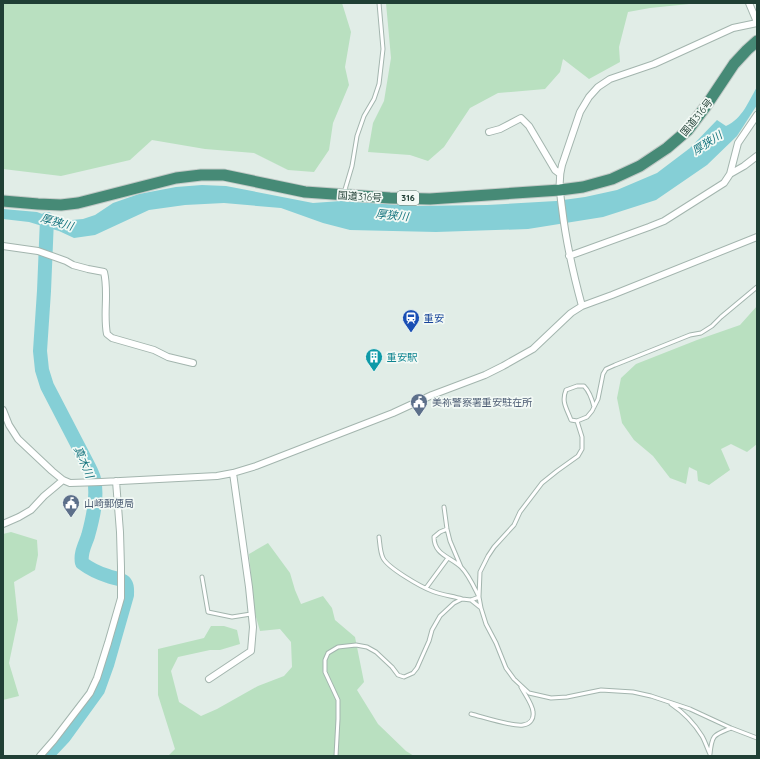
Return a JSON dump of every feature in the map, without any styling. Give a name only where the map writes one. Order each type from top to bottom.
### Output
[{"type":"highway","name":"国道316号","points":[[3,200],[61,205],[78,203],[176,178],[201,175],[224,176],[305,192],[390,198],[430,199],[560,193],[612,179],[640,166],[667,148],[688,130],[734,64],[757,40]]},
{"type":"street","points":[[582,306],[569,256],[560,193],[559,174],[580,112],[589,97],[598,87],[610,79],[654,64],[733,28],[757,22],[749,3]]},
{"type":"street","points":[[569,256],[649,228],[664,221],[724,183],[730,174],[738,143],[757,115]]},
{"type":"street","points":[[489,132],[500,130],[521,118],[529,126],[555,170],[559,174]]},
{"type":"street","points":[[730,174],[757,156]]},
{"type":"street","points":[[3,410],[9,425],[18,439],[63,480],[70,483],[217,476],[233,473],[256,466],[393,414],[432,396],[485,375],[533,348],[571,313],[582,306],[757,237]]},
{"type":"street","points":[[3,246],[38,251],[73,265],[104,272],[106,280],[105,323],[107,334],[112,338],[154,350],[168,358],[193,363]]},
{"type":"street","points":[[209,679],[251,651],[252,614],[233,473]]},
{"type":"street","points":[[3,524],[31,510],[44,496],[63,480]]},
{"type":"street","points":[[40,756],[90,693],[97,678],[121,598],[121,546],[116,481]]},
{"type":"lane","points":[[344,195],[352,166],[357,136],[364,116],[374,99],[379,84],[384,49],[379,3]]},
{"type":"lane","points":[[594,407],[592,396],[584,386],[577,386],[566,390],[564,396],[565,404],[571,420],[577,421],[587,417],[592,411],[594,407],[598,398],[603,374],[606,369],[683,338],[701,333],[712,326],[757,287]]},
{"type":"lane","points":[[577,421],[582,437],[582,449],[578,456],[542,483],[520,512],[514,524],[494,547],[480,572],[479,597],[481,608],[486,624],[496,643],[506,668],[520,686],[529,693],[551,698],[567,697],[601,690],[633,692],[690,708],[731,728],[757,738]]},
{"type":"lane","points":[[444,507],[450,541],[460,566],[469,578],[479,597]]},
{"type":"lane","points":[[447,529],[434,537],[434,543],[437,549],[460,566]]},
{"type":"lane","points":[[379,537],[381,552],[389,566],[434,592],[471,600],[479,597]]},
{"type":"lane","points":[[426,588],[448,558]]},
{"type":"lane","points":[[202,577],[208,612],[232,617],[252,614]]},
{"type":"lane","points":[[336,756],[338,700],[325,672],[325,660],[328,653],[338,647],[356,645],[367,647],[376,652],[398,675],[404,677],[413,673],[417,668],[429,641],[432,630],[440,616],[454,603],[462,599]]},
{"type":"lane","points":[[471,600],[481,608]]},
{"type":"lane","points":[[471,714],[513,724],[522,725],[529,723],[533,718],[533,711],[520,686]]},
{"type":"lane","points":[[668,702],[680,710],[693,723],[703,736],[710,755]]},
{"type":"lane","points":[[710,755],[711,741],[716,734],[731,728]]},
{"type":"green space","points":[[3,3],[342,3],[351,32],[345,67],[349,85],[333,123],[329,150],[314,172],[288,170],[254,153],[205,149],[152,140],[130,160],[61,176],[3,169]]},
{"type":"green space","points":[[386,3],[691,3],[628,12],[619,47],[620,62],[589,79],[563,59],[560,72],[545,89],[498,93],[470,108],[444,147],[428,161],[410,155],[368,152],[373,123],[384,101],[391,58]]},
{"type":"green space","points":[[757,306],[757,444],[747,452],[731,444],[721,449],[730,470],[709,485],[698,481],[697,471],[689,467],[686,484],[670,478],[653,456],[634,440],[622,423],[617,398],[621,378],[636,364],[740,325]]},
{"type":"green space","points":[[11,532],[37,540],[38,555],[35,570],[14,582],[18,620],[9,663],[19,696],[3,700],[3,534]]},
{"type":"green space","points":[[268,543],[290,573],[301,604],[323,596],[332,608],[335,620],[355,637],[364,682],[357,690],[378,724],[406,751],[414,756],[168,756],[175,749],[158,695],[158,649],[204,638],[211,626],[224,626],[237,630],[240,644],[220,650],[210,650],[178,657],[171,671],[179,702],[201,716],[217,709],[258,686],[284,676],[292,667],[291,642],[280,629],[260,631],[254,610],[249,554]]},
{"type":"water","name":"厚狭川","points":[[757,87],[757,105],[737,136],[707,165],[656,200],[603,217],[528,229],[436,232],[350,230],[323,223],[281,208],[224,203],[185,205],[149,210],[95,235],[74,238],[59,231],[29,222],[3,219],[3,209],[37,212],[61,221],[83,219],[95,215],[113,203],[139,194],[176,187],[202,185],[226,186],[313,203],[341,201],[416,206],[487,205],[556,201],[585,197],[617,190],[657,173],[690,148],[717,120],[726,126],[737,119]]},
{"type":"waterway","name":"真木川","points":[[46,756],[64,737],[98,690],[107,665],[127,595],[125,582],[97,572],[82,563],[82,552],[93,515],[95,486],[91,472],[47,386],[42,370],[40,351],[47,219]]},
{"type":"place","name":"重安","points":[[411,333]]},
{"type":"place","name":"重安駅","points":[[374,372]]},
{"type":"place","name":"美祢警察署重安駐在所","points":[[419,417]]},
{"type":"place","name":"山崎郵便局","points":[[71,518]]}]
